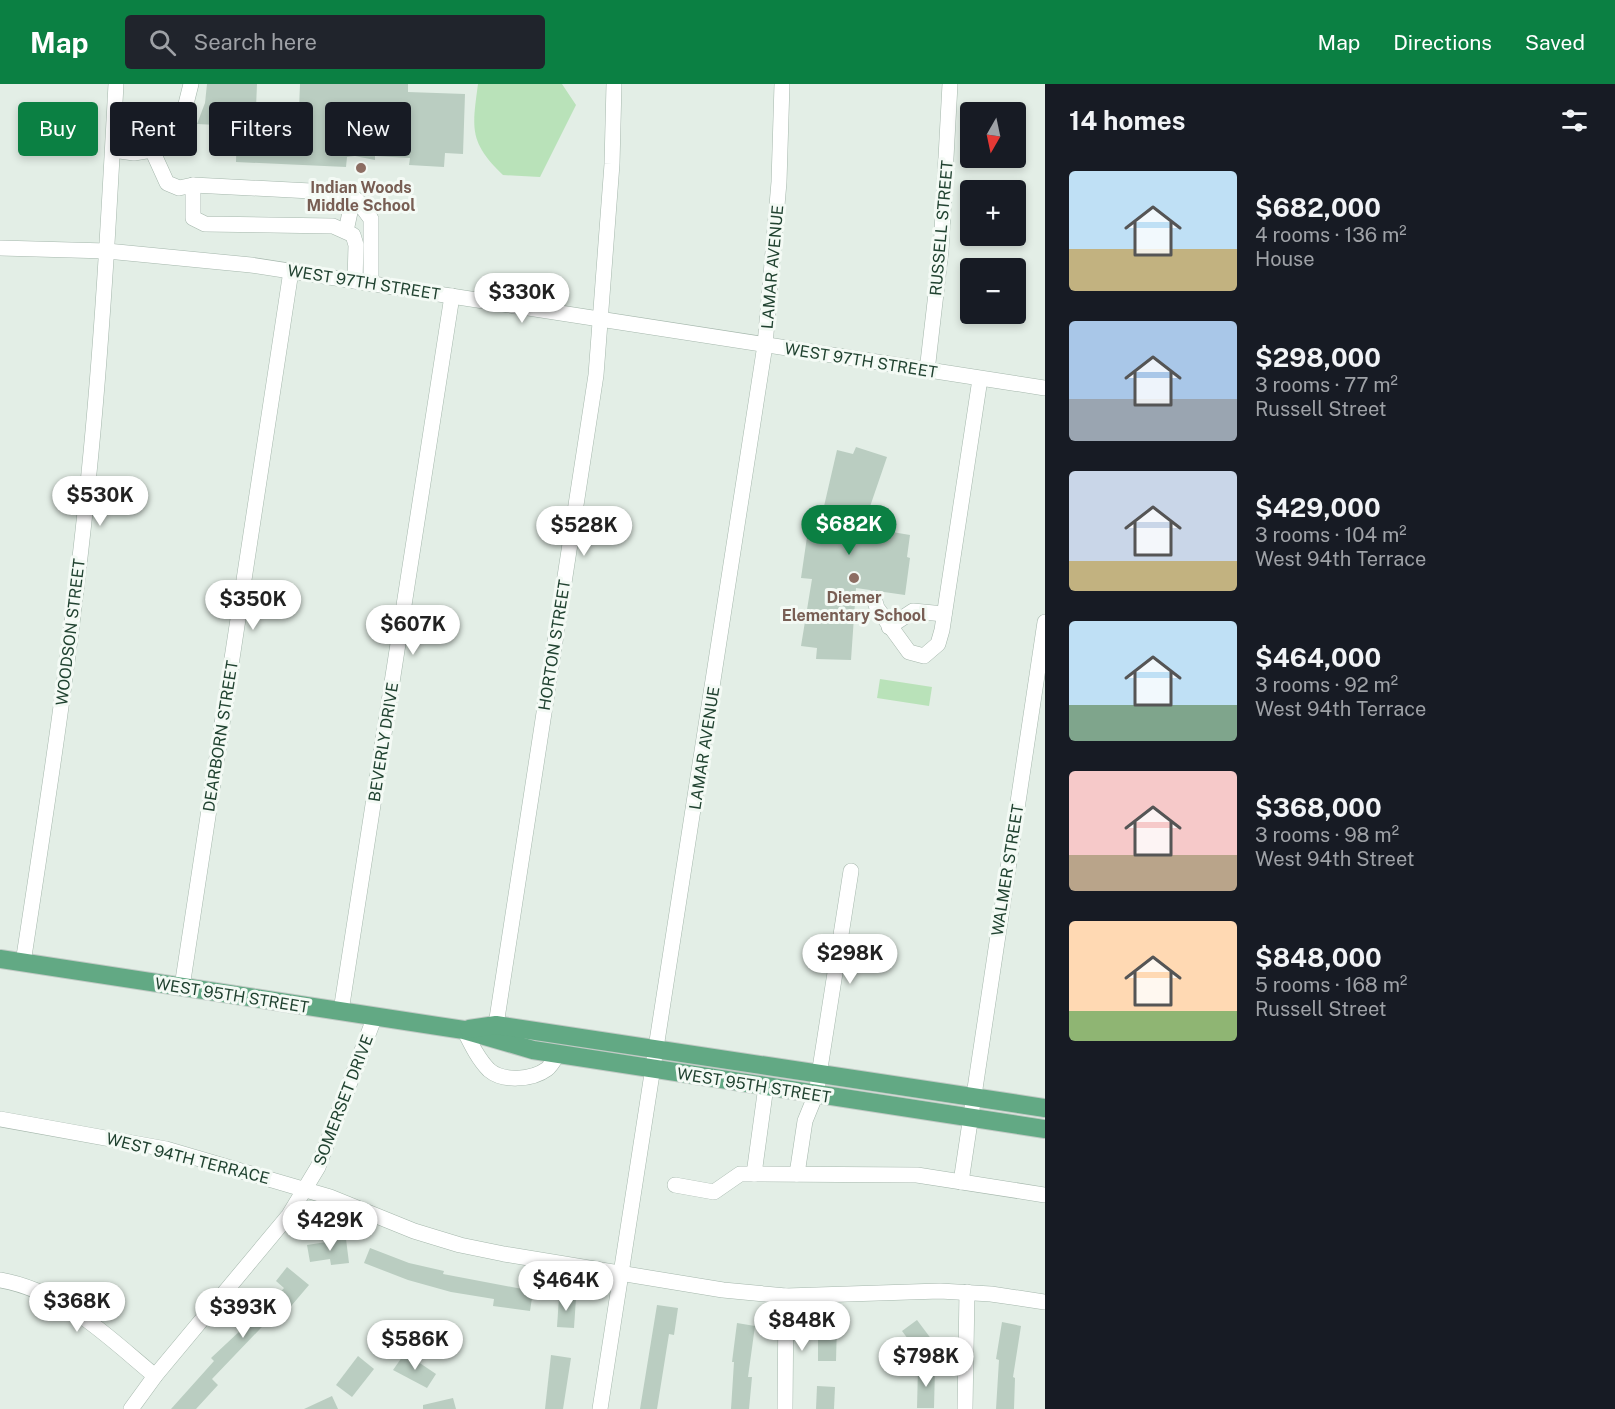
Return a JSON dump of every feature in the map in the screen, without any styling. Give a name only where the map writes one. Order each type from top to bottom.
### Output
[{"type":"main road","name":"WEST 95TH STREET","points":[[0,959],[464,1030],[533,1050],[654,1070],[1045,1129]]},
{"type":"main road","name":"WEST 95TH STREET","points":[[464,1030],[496,1025],[1045,1108]]},
{"type":"street","name":"WOODSON STREET","points":[[115,102],[116,84]]},
{"type":"street","points":[[188,102],[191,84]]},
{"type":"street","name":"HORTON STREET","points":[[496,1025],[596,375],[612,164],[614,84]]},
{"type":"street","name":"LAMAR AVENUE","points":[[600,1409],[765,345],[779,182],[782,84]]},
{"type":"street","name":"RUSSELL STREET","points":[[927,371],[941,250],[950,84]]},
{"type":"street","name":"WOODSON STREET","points":[[23,963],[56,744],[89,473],[113,156]]},
{"type":"street","points":[[155,156],[167,183],[179,188],[192,185],[311,191],[344,194],[353,198],[366,209],[371,219],[371,283]]},
{"type":"street","points":[[192,185],[193,218],[205,224],[333,226],[346,231],[352,235],[357,245],[355,281]]},
{"type":"street","points":[[346,231],[353,198]]},
{"type":"street","name":"WEST 97TH STREET","points":[[0,248],[107,251],[291,271],[1045,388]]},
{"type":"street","name":"DEARBORN STREET","points":[[182,987],[291,271]]},
{"type":"street","name":"BEVERLY DRIVE","points":[[341,1011],[452,296]]},
{"type":"street","points":[[874,598],[875,606],[909,652],[924,656],[938,644],[980,379]]},
{"type":"street","points":[[890,627],[913,611],[944,614]]},
{"type":"street","name":"WALMER STREET","points":[[961,1182],[1045,622]]},
{"type":"street","points":[[797,1174],[805,1121],[816,1094],[851,871]]},
{"type":"street","name":"SOMERSET DRIVE","points":[[131,1409],[155,1376],[288,1215],[318,1167],[375,1016]]},
{"type":"street","points":[[464,1030],[478,1057],[491,1071],[509,1078],[531,1077],[548,1069],[558,1054]]},
{"type":"street","points":[[754,1174],[766,1086]]},
{"type":"street","name":"WEST 94TH TERRACE","points":[[0,1119],[166,1149],[330,1197],[414,1231],[460,1245],[622,1274],[786,1296],[940,1291],[967,1292],[1045,1302]]},
{"type":"street","points":[[675,1185],[714,1192],[740,1174],[917,1175],[1045,1195]]},
{"type":"street","points":[[0,1280],[43,1292],[68,1306],[155,1376]]},
{"type":"street","points":[[965,1409],[967,1292]]},
{"type":"street","points":[[785,1409],[786,1296]]},
{"type":"green space","points":[[478,84],[562,84],[576,105],[540,177],[503,175],[484,153],[475,134],[474,124]]},
{"type":"green space","points":[[880,679],[932,687],[929,706],[877,698]]},
{"type":"building","points":[[207,84],[257,84],[256,102],[209,102],[209,125],[197,124],[205,103]]},
{"type":"building","points":[[300,84],[408,84],[408,92],[465,94],[463,154],[445,153],[444,167],[409,165],[410,158],[375,156],[411,156],[411,102],[325,102],[325,156],[355,156],[347,157],[346,167],[236,162],[236,156],[313,156],[313,102],[299,102]]},
{"type":"building","points":[[355,156],[375,156],[375,160]]},
{"type":"building","points":[[856,447],[887,457],[863,527],[910,535],[907,557],[910,558],[905,595],[856,588],[851,660],[816,659],[817,648],[801,646],[812,579],[801,578],[807,537],[821,539],[825,515],[822,515],[837,450],[853,454]]},
{"type":"building","points":[[346,1239],[349,1263],[331,1265],[330,1259],[310,1262],[307,1245]]},
{"type":"building","points":[[370,1248],[409,1263],[444,1271],[443,1274],[533,1291],[530,1311],[493,1306],[494,1299],[451,1292],[408,1280],[364,1263]]},
{"type":"building","points":[[287,1267],[309,1285],[286,1312],[280,1308],[212,1379],[218,1385],[196,1409],[171,1409],[214,1361],[211,1358],[242,1329],[239,1326],[262,1303],[267,1308],[284,1288],[276,1281]]},
{"type":"building","points":[[559,1297],[576,1298],[574,1328],[557,1327]]},
{"type":"building","points":[[657,1305],[678,1308],[674,1335],[669,1334],[657,1409],[640,1409]]},
{"type":"building","points":[[917,1320],[938,1348],[923,1359],[902,1331]]},
{"type":"building","points":[[1002,1322],[1021,1326],[1013,1377],[1015,1378],[1014,1409],[996,1409],[999,1360],[996,1359]]},
{"type":"building","points":[[737,1323],[755,1326],[748,1377],[752,1377],[749,1409],[731,1409],[734,1362],[732,1362]]},
{"type":"building","points":[[818,1324],[837,1324],[836,1361],[818,1361]]},
{"type":"building","points":[[405,1353],[436,1374],[427,1388],[393,1370]]},
{"type":"building","points":[[551,1355],[571,1358],[563,1409],[545,1409]]},
{"type":"building","points":[[358,1356],[374,1369],[352,1397],[336,1385]]},
{"type":"building","points":[[918,1368],[935,1368],[934,1408],[917,1408]]},
{"type":"building","points":[[817,1386],[835,1387],[834,1409],[816,1409]]},
{"type":"building","points":[[332,1396],[338,1409],[304,1409]]},
{"type":"building","points":[[453,1398],[456,1409],[423,1409],[423,1405]]},
{"type":"place","name":"Indian Woods Middle School","points":[[361,168]]},
{"type":"place","name":"Diemer Elementary School","points":[[854,578]]}]
